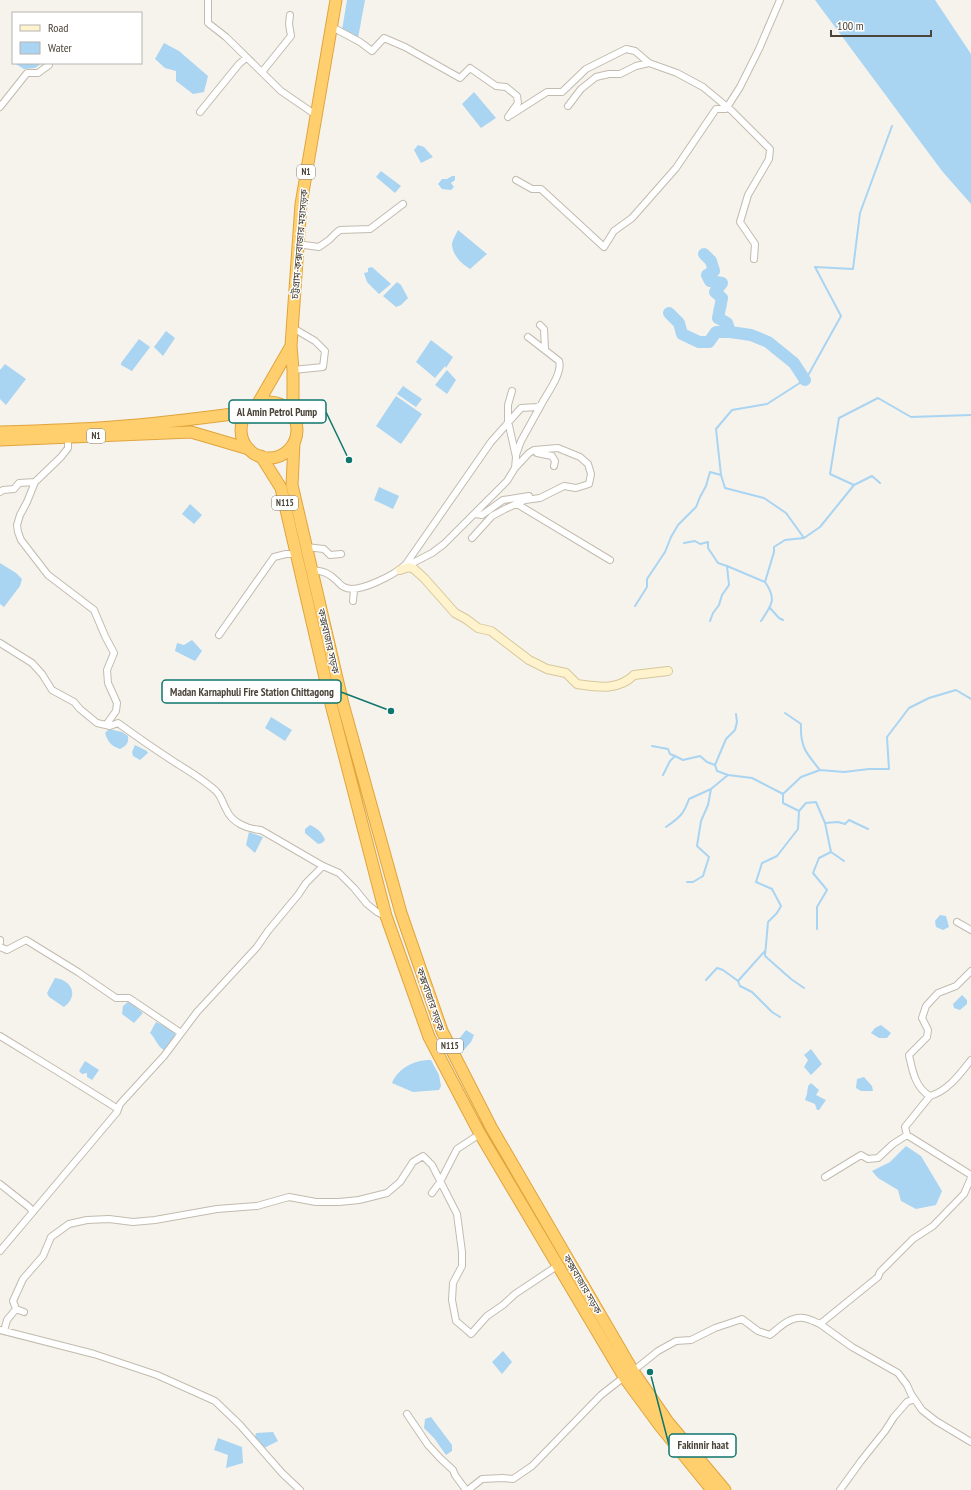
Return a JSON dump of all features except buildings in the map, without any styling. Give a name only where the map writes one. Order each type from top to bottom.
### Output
[{"type":"highway","name":"চট্টগ্রাম-কক্সবাজার মহাসড়ক","points":[[293,416],[293,370],[291,346],[301,204],[336,0]]},
{"type":"highway","name":"চট্টগ্রাম-কক্সবাজার মহাসড়ক","points":[[258,405],[291,346]]},
{"type":"highway","points":[[271,402],[284,406],[296,421],[297,432],[294,442],[286,452],[280,456],[268,458],[249,449],[245,443],[242,431],[242,424],[248,412],[258,405],[271,402]]},
{"type":"highway","name":"N1","points":[[0,432],[113,427],[248,412]]},
{"type":"highway","name":"N1","points":[[0,440],[191,432],[249,449]]},
{"type":"highway","name":"কক্সবাজার সড়ক","points":[[294,442],[292,485],[343,704],[401,913],[442,1031],[491,1127],[628,1374],[726,1490]]},
{"type":"highway","name":"কক্সবাজার সড়ক","points":[[261,456],[281,488],[332,708],[386,916],[429,1037],[480,1134],[558,1266],[660,1426],[712,1490]]},
{"type":"street","points":[[208,0],[208,23],[226,37],[281,91],[316,115]]},
{"type":"street","points":[[516,180],[532,189],[541,189],[604,247],[614,232],[632,218],[676,168],[716,109],[726,109],[740,87],[756,56],[780,0]]},
{"type":"street","points":[[262,72],[291,36],[289,24],[290,15]]},
{"type":"street","points":[[332,27],[360,42],[372,51],[384,38],[405,47],[460,78],[470,68],[496,86],[506,87],[516,96],[518,103],[508,117],[547,92],[562,92],[586,69],[626,50],[635,51],[649,63],[677,73],[703,87],[727,106],[770,149],[769,159],[748,195],[740,222],[755,244],[754,259]]},
{"type":"street","points":[[200,112],[239,64],[246,58]]},
{"type":"street","points":[[568,106],[581,89],[596,77],[609,74],[620,74],[636,66],[649,63]]},
{"type":"street","points":[[1,104],[27,73],[38,73],[49,64]]},
{"type":"street","points":[[297,244],[319,247],[340,230],[370,229],[403,204]]},
{"type":"street","points":[[540,325],[544,329],[545,349]]},
{"type":"street","points":[[293,328],[315,341],[325,351],[323,367],[293,370]]},
{"type":"street","points":[[515,468],[516,457],[521,441],[560,370],[559,360],[528,337]]},
{"type":"street","points":[[512,391],[508,405],[508,421],[516,457]]},
{"type":"street","points":[[400,570],[406,564],[491,442],[508,421],[521,408],[537,408],[541,405]]},
{"type":"street","points":[[68,438],[68,448],[35,482],[17,525],[21,540],[48,575],[94,610],[114,653],[107,670],[108,683],[117,704],[116,711],[106,725]]},
{"type":"street","points":[[312,570],[327,573],[333,576],[343,587],[354,590],[371,584],[438,549],[507,481],[515,468],[532,452],[558,448],[580,457],[588,464],[591,474],[589,484],[576,488],[564,486],[536,495],[503,500],[482,515],[475,514]]},
{"type":"street","points":[[532,452],[552,456],[555,461],[554,466]]},
{"type":"street","points":[[0,492],[3,490],[14,489],[20,483],[35,482]]},
{"type":"street","points":[[472,538],[492,516],[525,500],[540,498],[558,488]]},
{"type":"street","points":[[517,504],[610,560]]},
{"type":"street","points":[[306,547],[324,549],[330,555],[341,554]]},
{"type":"street","points":[[219,635],[274,557],[286,554],[297,554]]},
{"type":"street","points":[[400,570],[409,568],[414,570],[424,578],[455,613],[478,628],[491,631],[529,660],[547,669],[566,672],[577,684],[613,687],[634,675],[668,671]]},
{"type":"street","points":[[353,601],[354,590]]},
{"type":"street","points":[[0,643],[32,663],[42,674],[52,690],[74,702],[97,723],[110,726],[118,723],[215,790],[223,798],[226,809],[232,819],[249,829],[261,830],[322,866],[339,873],[367,904],[377,912],[386,916]]},
{"type":"street","points":[[0,1251],[118,1109],[120,1104],[164,1056],[197,1012],[257,947],[268,931],[298,895],[306,882],[322,866]]},
{"type":"street","points":[[957,922],[971,930]]},
{"type":"street","points":[[0,947],[8,950],[26,940],[78,972],[116,998],[129,998],[181,1033]]},
{"type":"street","points":[[930,1096],[923,1092],[913,1073],[909,1054],[927,1037],[928,1030],[922,1018],[926,1006],[938,993],[956,986],[971,971]]},
{"type":"street","points":[[0,1036],[70,1080],[84,1086],[118,1109]]},
{"type":"street","points":[[971,1060],[957,1078],[939,1093],[930,1096],[905,1127],[907,1135],[971,1175]]},
{"type":"street","points":[[432,1193],[440,1182],[457,1148],[480,1134]]},
{"type":"street","points":[[825,1177],[861,1154],[868,1159],[878,1158],[893,1144],[907,1135]]},
{"type":"street","points":[[24,1312],[16,1309],[13,1301],[23,1279],[43,1256],[51,1237],[69,1224],[87,1220],[110,1219],[133,1222],[155,1220],[217,1209],[257,1206],[289,1197],[316,1202],[359,1200],[387,1193],[400,1182],[413,1162],[423,1156],[432,1165],[457,1214],[462,1252],[462,1266],[453,1283],[452,1300],[456,1321],[469,1332],[472,1334],[486,1316],[503,1305],[515,1294],[558,1266]]},
{"type":"street","points":[[820,1324],[878,1277],[880,1272],[913,1239],[933,1226],[964,1194],[971,1178]]},
{"type":"street","points":[[0,1184],[29,1207],[33,1212]]},
{"type":"street","points":[[16,1309],[7,1320],[2,1331],[94,1354],[157,1375],[215,1402],[240,1425],[282,1473],[300,1490]]},
{"type":"street","points":[[407,1414],[428,1445],[447,1465],[454,1470],[455,1475],[467,1490],[482,1479],[513,1479],[523,1474],[532,1466],[601,1395],[658,1351],[676,1341],[691,1340],[715,1328],[742,1318],[758,1331],[770,1335],[784,1323],[795,1318],[805,1318],[820,1324],[852,1346],[898,1373],[922,1410],[936,1421],[971,1442]]},
{"type":"street","points":[[840,1490],[894,1417],[907,1402],[914,1399]]},
{"type":"water","points":[[347,0],[365,0],[358,38],[342,30]]},
{"type":"water","points":[[815,0],[935,0],[971,54],[971,204],[942,171]]},
{"type":"water","points":[[164,43],[179,51],[208,76],[204,92],[193,94],[176,81],[176,71],[165,68],[155,59]]},
{"type":"water","points":[[16,64],[41,64],[35,68],[24,69]]},
{"type":"water","points":[[474,92],[496,118],[481,128],[462,104]]},
{"type":"water","points":[[418,145],[424,147],[433,157],[421,163],[414,150]]},
{"type":"water","points":[[381,171],[401,186],[395,193],[376,177]]},
{"type":"water","points":[[455,176],[455,180],[451,183],[454,187],[451,190],[442,189],[438,184],[442,179],[447,179]]},
{"type":"water","points":[[458,230],[487,254],[470,269],[458,259],[454,253],[452,245]]},
{"type":"water","points":[[372,267],[391,284],[379,294],[367,282],[364,273],[368,272],[368,268]]},
{"type":"water","points":[[397,282],[401,285],[408,298],[401,305],[396,307],[383,296]]},
{"type":"water","points":[[166,331],[175,338],[163,356],[154,347]]},
{"type":"water","points":[[139,339],[150,347],[132,371],[121,365],[121,363]]},
{"type":"water","points":[[431,340],[453,357],[446,368],[445,366],[435,378],[416,362]]},
{"type":"water","points":[[5,364],[26,379],[6,405],[0,399],[0,370]]},
{"type":"water","points":[[447,370],[456,380],[447,394],[435,385]]},
{"type":"water","points":[[403,386],[422,399],[416,407],[397,394]]},
{"type":"water","points":[[396,396],[422,414],[401,444],[376,426]]},
{"type":"water","points":[[379,487],[399,496],[393,509],[374,500]]},
{"type":"water","points":[[190,504],[202,515],[194,524],[182,514]]},
{"type":"water","points":[[0,563],[16,573],[22,579],[20,586],[4,607],[0,604]]},
{"type":"water","points":[[192,640],[202,651],[195,661],[175,651],[177,643],[184,645]]},
{"type":"water","points":[[271,717],[292,730],[285,741],[265,728]]},
{"type":"water","points":[[109,729],[122,732],[128,736],[128,741],[120,749],[110,743],[107,739],[105,733]]},
{"type":"water","points":[[135,745],[148,753],[140,760],[133,756],[132,752]]},
{"type":"water","points":[[310,825],[323,835],[325,840],[322,843],[318,844],[305,833],[305,829]]},
{"type":"water","points":[[249,832],[263,837],[255,853],[246,845]]},
{"type":"water","points":[[940,915],[946,916],[949,927],[943,930],[936,927],[935,921]]},
{"type":"water","points":[[55,978],[66,982],[72,989],[69,1003],[64,1007],[49,997],[47,993]]},
{"type":"water","points":[[962,995],[967,1000],[967,1004],[960,1010],[954,1008],[953,1004]]},
{"type":"water","points":[[129,1001],[143,1013],[134,1023],[122,1014],[123,1006]]},
{"type":"water","points":[[156,1022],[171,1029],[176,1035],[165,1051],[160,1047],[150,1033]]},
{"type":"water","points":[[881,1025],[891,1033],[887,1038],[879,1038],[871,1033],[875,1028]]},
{"type":"water","points":[[466,1030],[474,1035],[471,1042],[463,1051],[455,1047],[456,1043]]},
{"type":"water","points":[[811,1049],[822,1064],[811,1075],[804,1067],[808,1060],[804,1055]]},
{"type":"water","points":[[431,1060],[439,1075],[441,1086],[439,1090],[413,1092],[392,1083],[395,1077],[403,1069],[413,1063]]},
{"type":"water","points":[[85,1061],[99,1070],[92,1080],[87,1077],[87,1073],[82,1074],[79,1071]]},
{"type":"water","points":[[864,1077],[872,1086],[873,1091],[861,1091],[856,1088],[857,1079]]},
{"type":"water","points":[[811,1083],[819,1090],[816,1095],[826,1100],[819,1110],[817,1110],[815,1104],[805,1100],[808,1086]]},
{"type":"water","points":[[906,1146],[921,1156],[942,1191],[936,1205],[916,1209],[901,1201],[898,1190],[878,1178],[872,1171],[890,1162]]},
{"type":"water","points":[[503,1351],[512,1362],[502,1374],[492,1362]]},
{"type":"water","points":[[431,1417],[452,1445],[452,1451],[446,1455],[434,1438],[424,1428],[425,1419]]},
{"type":"water","points":[[273,1432],[278,1441],[264,1448],[255,1437],[256,1433]]},
{"type":"water","points":[[218,1438],[242,1447],[243,1463],[226,1468],[228,1455],[214,1450]]},
{"type":"waterway","points":[[804,538],[786,513],[764,498],[725,488],[721,475],[716,429],[732,410],[767,404],[806,379],[841,316],[815,267],[853,269],[860,213],[892,126]]},
{"type":"waterway","points":[[704,254],[711,261],[714,271],[707,275],[710,281],[722,283],[715,292],[722,298],[718,318],[727,323],[730,332],[751,335],[768,342],[794,363],[805,380]]},
{"type":"waterway","points":[[669,313],[679,323],[682,334],[699,342],[709,342],[716,332],[730,332]]},
{"type":"waterway","points":[[710,621],[713,613],[719,605],[722,595],[729,585],[727,566],[765,582],[774,552],[774,547],[785,540],[804,538],[820,527],[854,485],[830,474],[839,418],[878,398],[911,417],[971,415]]},
{"type":"waterway","points":[[635,606],[647,587],[647,579],[665,552],[678,525],[696,507],[706,486],[710,472],[721,475]]},
{"type":"waterway","points":[[854,485],[872,476],[880,483]]},
{"type":"waterway","points":[[684,543],[695,541],[700,544],[708,542],[708,548],[718,563],[727,566]]},
{"type":"waterway","points":[[761,621],[772,602],[771,593],[765,582]]},
{"type":"waterway","points":[[770,608],[779,618],[783,620]]},
{"type":"waterway","points":[[736,714],[737,722],[735,730],[726,739],[715,765],[717,771],[728,775],[752,778],[783,794],[801,777],[820,770],[844,772],[869,769],[889,769],[887,737],[909,708],[929,698],[956,690],[971,699]]},
{"type":"waterway","points":[[785,713],[801,724],[801,732],[805,749],[820,770]]},
{"type":"waterway","points":[[652,746],[668,749],[670,754],[675,756]]},
{"type":"waterway","points":[[663,775],[670,761],[675,756],[683,760],[700,756],[707,762],[715,765]]},
{"type":"waterway","points":[[666,827],[680,815],[689,799],[711,789],[728,775]]},
{"type":"waterway","points":[[687,882],[693,882],[703,876],[709,857],[697,846],[701,821],[708,805],[711,789]]},
{"type":"waterway","points":[[783,794],[783,803],[799,811],[806,803],[816,802],[825,823],[831,852],[844,861]]},
{"type":"waterway","points":[[765,956],[768,922],[777,913],[781,906],[772,889],[756,882],[762,863],[777,856],[798,829],[799,811]]},
{"type":"waterway","points":[[825,823],[838,822],[845,824],[849,820],[868,829]]},
{"type":"waterway","points":[[817,929],[817,907],[827,890],[813,873],[819,858],[831,852]]},
{"type":"waterway","points":[[706,980],[717,968],[723,970],[738,981],[765,951]]},
{"type":"waterway","points":[[765,956],[791,979],[804,988]]},
{"type":"waterway","points":[[738,981],[740,986],[752,992],[772,1012],[780,1017]]},
{"type":"place","name":"Al Amin Petrol Pump","points":[[349,460]]},
{"type":"place","name":"Madan Karnaphuli Fire Station Chittagong","points":[[391,711]]},
{"type":"place","name":"Fakinnir haat","points":[[650,1372]]}]
